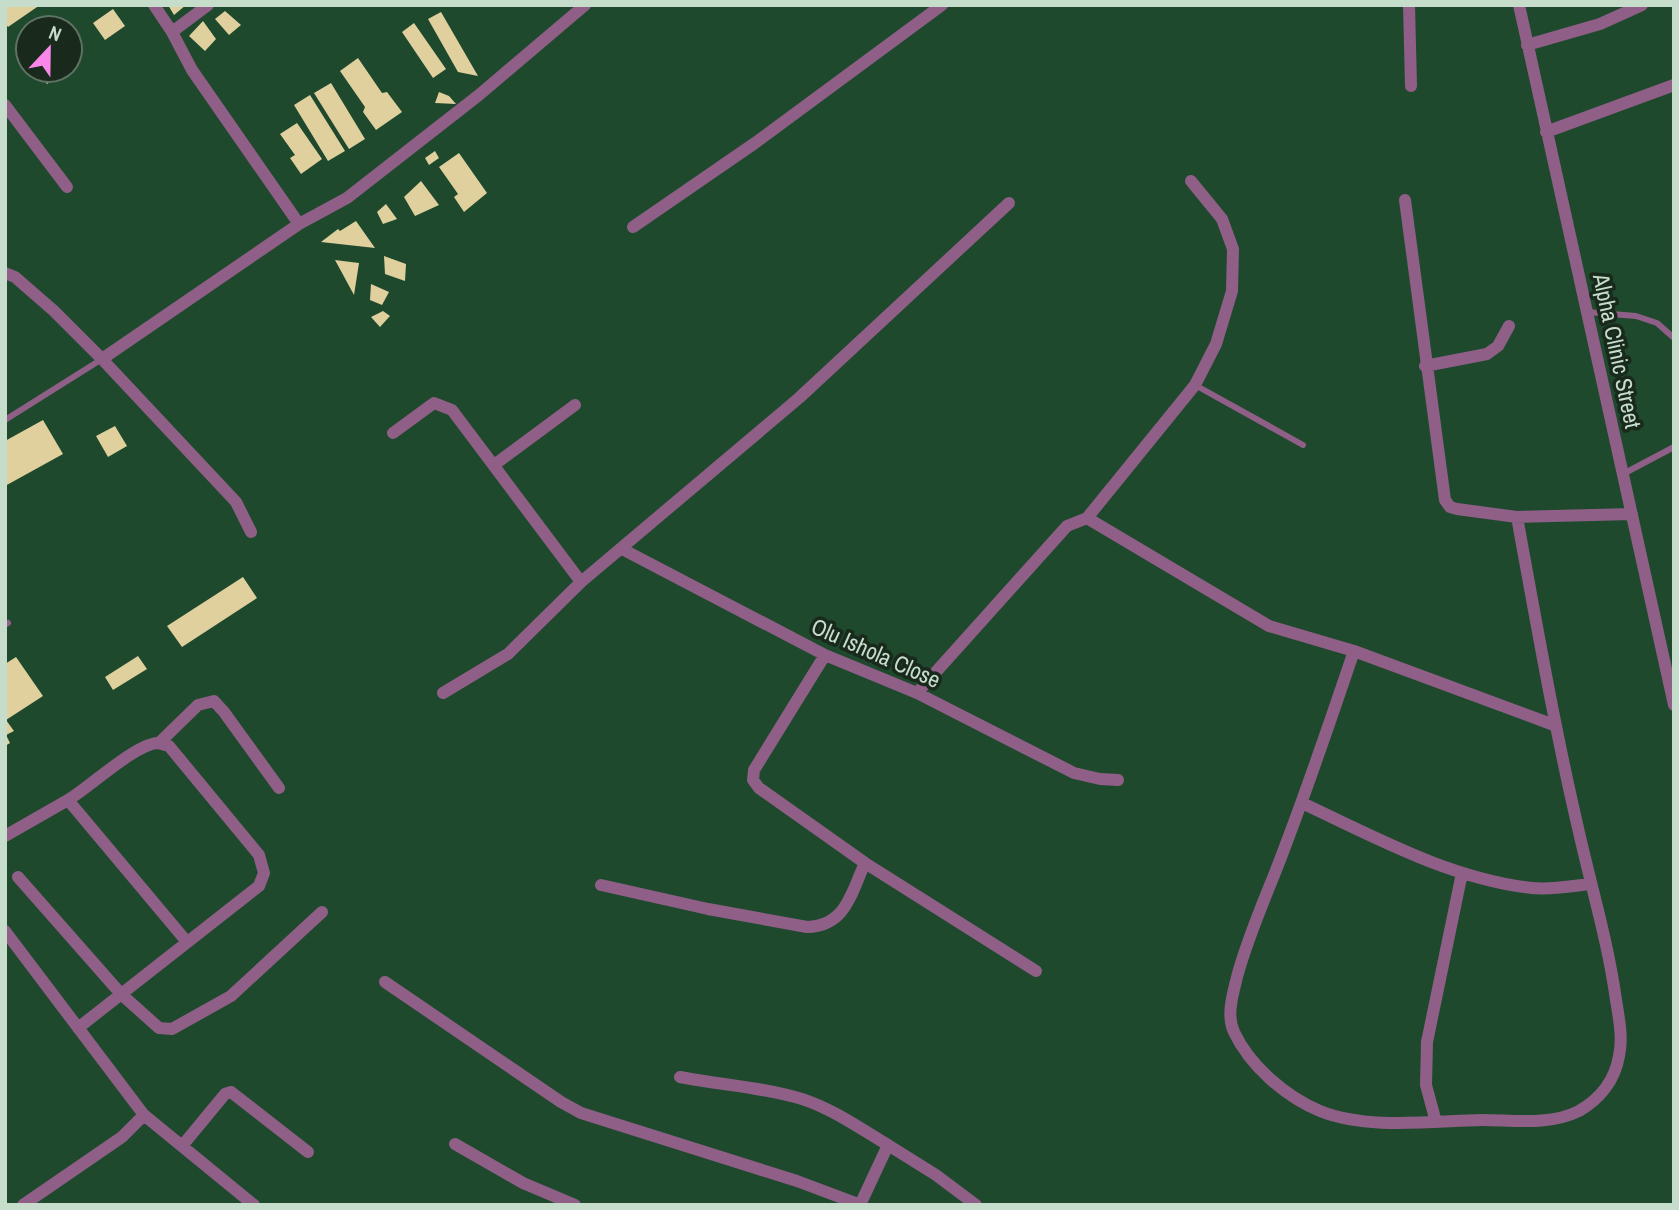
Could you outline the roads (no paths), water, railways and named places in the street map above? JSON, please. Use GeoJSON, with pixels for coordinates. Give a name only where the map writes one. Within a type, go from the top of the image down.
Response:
{"type":"FeatureCollection","features":[{"type":"Feature","properties":{"kind":"street"},"geometry":{"type":"LineString","coordinates":[[154,5],[192,70],[299,224]]}},
{"type":"Feature","properties":{"kind":"street"},"geometry":{"type":"LineString","coordinates":[[172,32],[208,5]]}},
{"type":"Feature","properties":{"kind":"street"},"geometry":{"type":"LineString","coordinates":[[102,359],[299,224],[347,198],[479,95],[585,5]]}},
{"type":"Feature","properties":{"kind":"street"},"geometry":{"type":"LineString","coordinates":[[633,227],[755,143],[942,5]]}},
{"type":"Feature","properties":{"kind":"street"},"geometry":{"type":"LineString","coordinates":[[1409,5],[1411,86]]}},
{"type":"Feature","properties":{"kind":"street","name":"Alpha Clinic Street"},"geometry":{"type":"LineString","coordinates":[[1519,5],[1674,705]]}},
{"type":"Feature","properties":{"kind":"street"},"geometry":{"type":"LineString","coordinates":[[1527,44],[1600,24],[1642,5]]}},
{"type":"Feature","properties":{"kind":"street"},"geometry":{"type":"LineString","coordinates":[[1546,132],[1674,85]]}},
{"type":"Feature","properties":{"kind":"street"},"geometry":{"type":"LineString","coordinates":[[5,105],[67,187]]}},
{"type":"Feature","properties":{"kind":"street"},"geometry":{"type":"LineString","coordinates":[[917,693],[1067,526],[1087,518],[1195,385],[1216,344],[1232,291],[1233,249],[1222,219],[1191,181]]}},
{"type":"Feature","properties":{"kind":"street"},"geometry":{"type":"LineString","coordinates":[[1405,200],[1445,500],[1450,507],[1517,517],[1632,514]]}},
{"type":"Feature","properties":{"kind":"street"},"geometry":{"type":"LineString","coordinates":[[443,693],[508,654],[581,582],[799,398],[1009,203]]}},
{"type":"Feature","properties":{"kind":"street"},"geometry":{"type":"LineString","coordinates":[[5,273],[15,277],[54,311],[102,359],[236,502],[251,532]]}},
{"type":"Feature","properties":{"kind":"street"},"geometry":{"type":"LineString","coordinates":[[1426,366],[1486,354],[1498,346],[1509,326]]}},
{"type":"Feature","properties":{"kind":"street"},"geometry":{"type":"LineString","coordinates":[[393,433],[435,403],[452,410],[581,582]]}},
{"type":"Feature","properties":{"kind":"street"},"geometry":{"type":"LineString","coordinates":[[494,465],[575,405]]}},
{"type":"Feature","properties":{"kind":"street"},"geometry":{"type":"LineString","coordinates":[[1354,651],[1302,803],[1238,972],[1230,1013],[1231,1027],[1256,1065],[1273,1081],[1304,1104],[1348,1119],[1398,1123],[1483,1120],[1522,1123],[1576,1112],[1594,1101],[1605,1090],[1619,1059],[1622,1039],[1611,961],[1590,884],[1554,725],[1517,517]]}},
{"type":"Feature","properties":{"kind":"street"},"geometry":{"type":"LineString","coordinates":[[1087,518],[1269,626],[1354,651],[1554,725]]}},
{"type":"Feature","properties":{"kind":"street","name":"Olu Ishola Close"},"geometry":{"type":"LineString","coordinates":[[622,549],[825,655],[917,693],[1074,773],[1118,780]]}},
{"type":"Feature","properties":{"kind":"street"},"geometry":{"type":"LineString","coordinates":[[825,655],[754,770],[753,780],[759,788],[865,863],[1037,971]]}},
{"type":"Feature","properties":{"kind":"street"},"geometry":{"type":"LineString","coordinates":[[5,836],[84,790],[139,749],[159,743],[198,705],[214,701],[279,788]]}},
{"type":"Feature","properties":{"kind":"street"},"geometry":{"type":"LineString","coordinates":[[78,1028],[259,886],[264,873],[259,855],[169,746],[159,743]]}},
{"type":"Feature","properties":{"kind":"street"},"geometry":{"type":"LineString","coordinates":[[68,800],[187,943]]}},
{"type":"Feature","properties":{"kind":"street"},"geometry":{"type":"LineString","coordinates":[[1302,803],[1462,873],[1534,888],[1590,884]]}},
{"type":"Feature","properties":{"kind":"street"},"geometry":{"type":"LineString","coordinates":[[601,885],[807,928],[820,927],[832,922],[841,913],[865,863]]}},
{"type":"Feature","properties":{"kind":"street"},"geometry":{"type":"LineString","coordinates":[[1436,1122],[1426,1085],[1427,1042],[1462,873]]}},
{"type":"Feature","properties":{"kind":"street"},"geometry":{"type":"LineString","coordinates":[[18,877],[121,994],[159,1028],[172,1029],[231,996],[322,912]]}},
{"type":"Feature","properties":{"kind":"street"},"geometry":{"type":"LineString","coordinates":[[5,931],[144,1115],[254,1205]]}},
{"type":"Feature","properties":{"kind":"street"},"geometry":{"type":"LineString","coordinates":[[384,982],[581,1113],[797,1181],[861,1205],[888,1145]]}},
{"type":"Feature","properties":{"kind":"street"},"geometry":{"type":"LineString","coordinates":[[680,1077],[781,1093],[829,1110],[936,1175],[976,1205]]}},
{"type":"Feature","properties":{"kind":"street"},"geometry":{"type":"LineString","coordinates":[[182,1146],[225,1094],[230,1092],[308,1152]]}},
{"type":"Feature","properties":{"kind":"street"},"geometry":{"type":"LineString","coordinates":[[23,1205],[122,1137],[144,1115]]}},
{"type":"Feature","properties":{"kind":"street"},"geometry":{"type":"LineString","coordinates":[[455,1144],[523,1184],[575,1205]]}},
{"type":"Feature","properties":{"kind":"lane"},"geometry":{"type":"LineString","coordinates":[[1587,312],[1636,316],[1657,323],[1674,338]]}},
{"type":"Feature","properties":{"kind":"lane"},"geometry":{"type":"LineString","coordinates":[[5,420],[102,359]]}},
{"type":"Feature","properties":{"kind":"lane"},"geometry":{"type":"LineString","coordinates":[[1195,385],[1303,445]]}},
{"type":"Feature","properties":{"kind":"lane"},"geometry":{"type":"LineString","coordinates":[[1623,474],[1674,447]]}}]}
